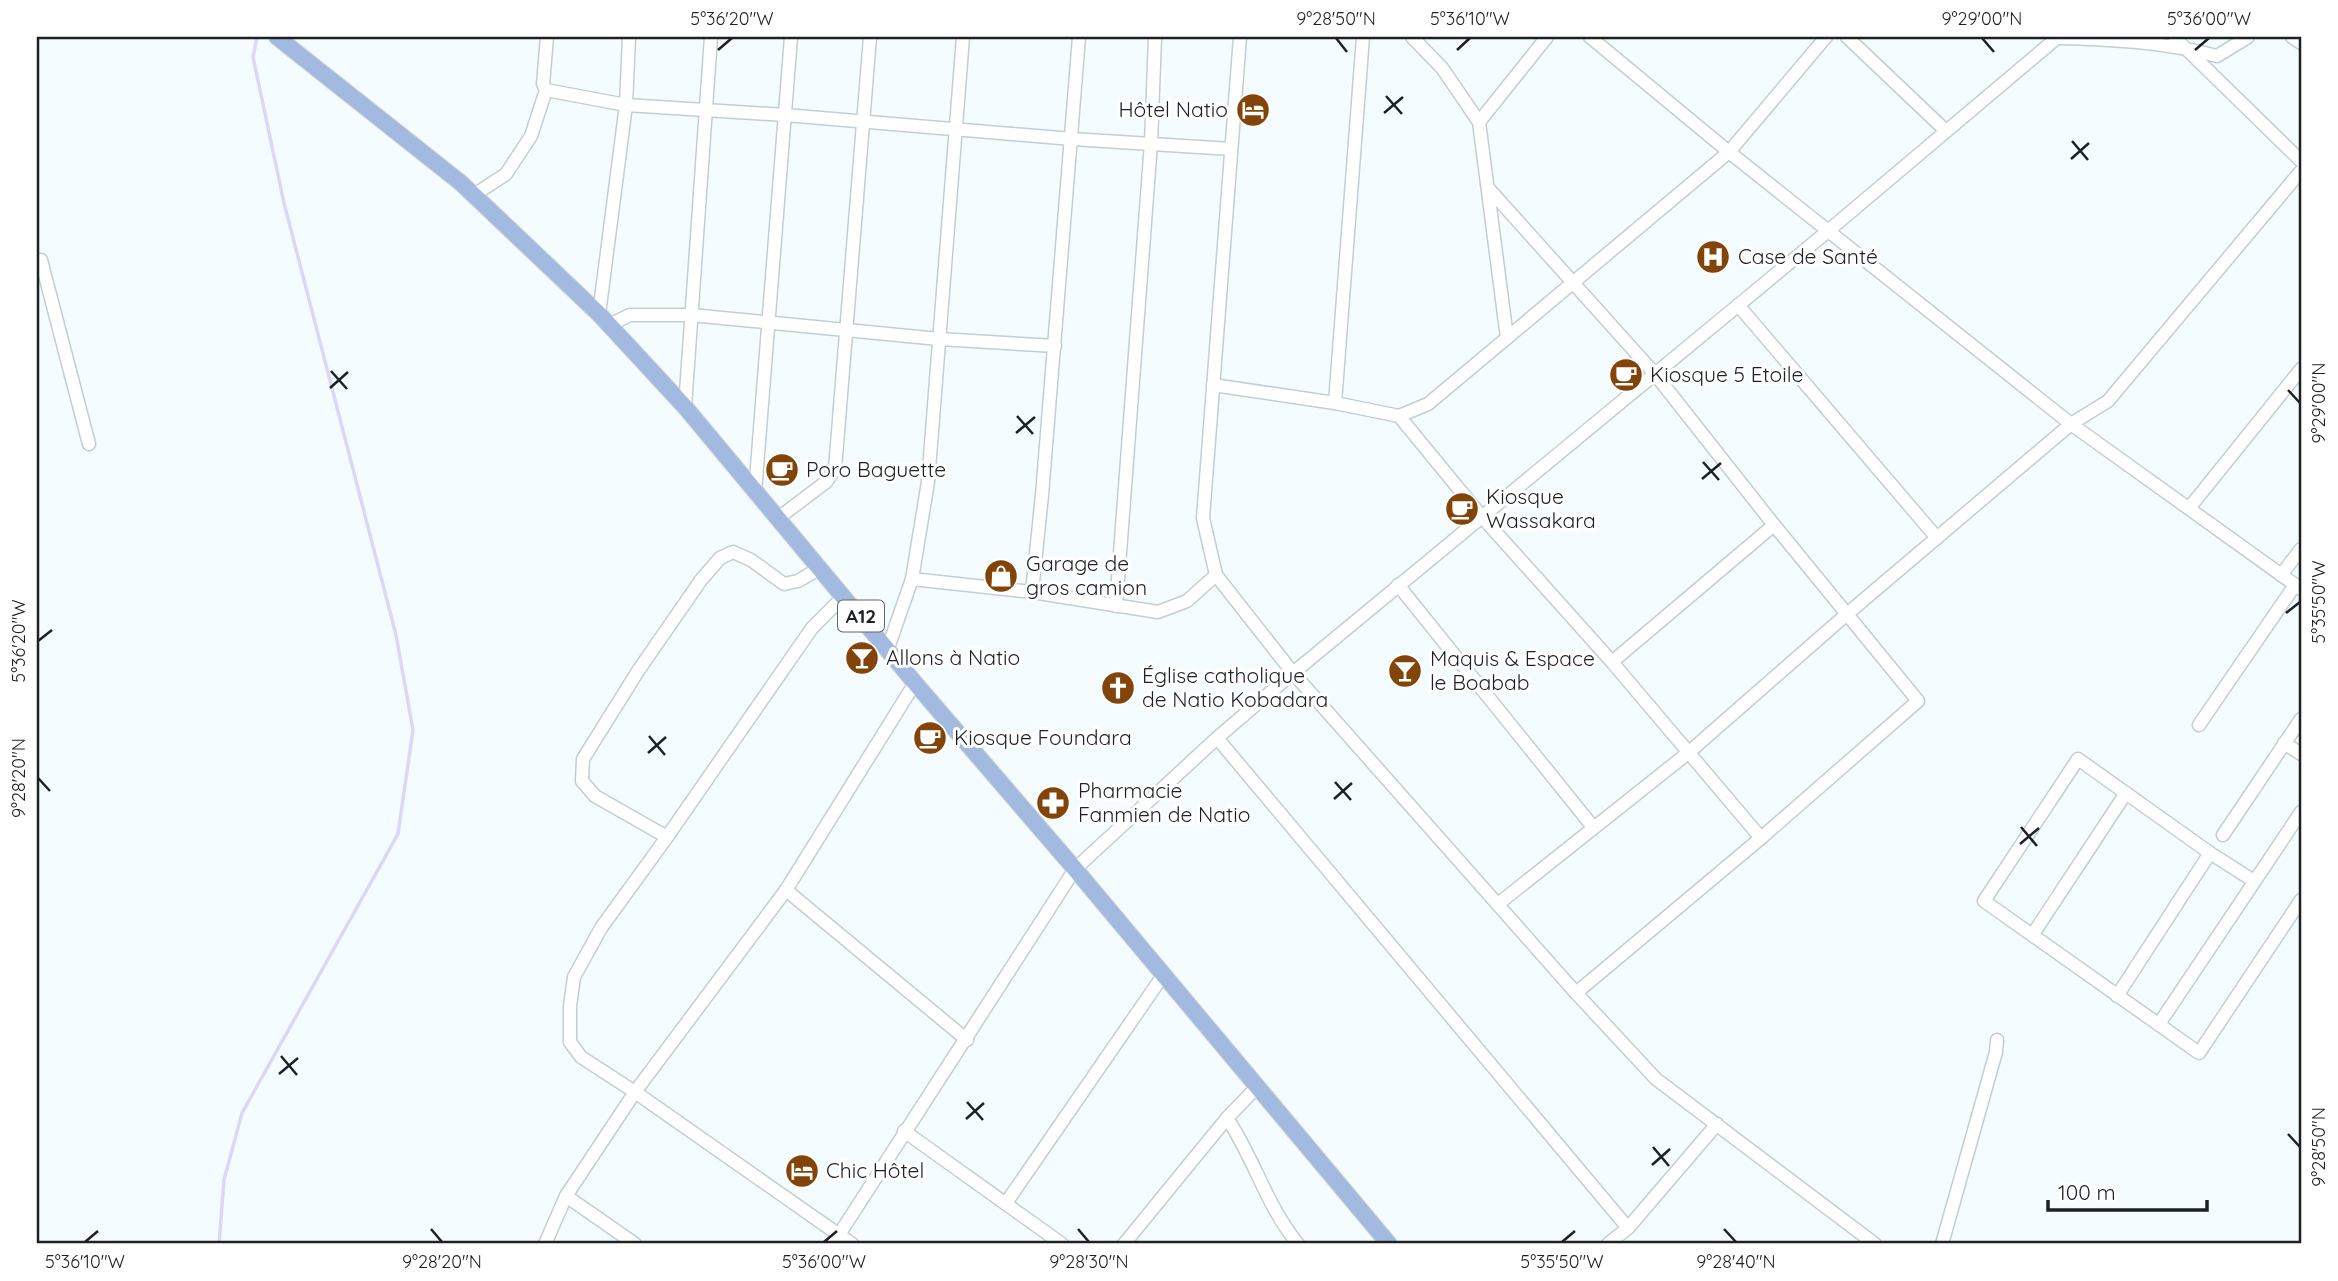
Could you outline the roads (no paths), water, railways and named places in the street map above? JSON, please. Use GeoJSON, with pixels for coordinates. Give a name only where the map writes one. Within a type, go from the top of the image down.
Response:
{"type":"FeatureCollection","features":[{"type":"Feature","properties":{"kind":"main road","name":"A12"},"geometry":{"type":"LineString","coordinates":[[279,38],[413,143],[474,195],[604,319],[685,407],[1389,1244]]}},
{"type":"Feature","properties":{"kind":"street"},"geometry":{"type":"LineString","coordinates":[[474,195],[506,174],[531,136],[545,90],[543,84],[547,37]]}},
{"type":"Feature","properties":{"kind":"street"},"geometry":{"type":"LineString","coordinates":[[629,37],[626,105],[604,319],[630,315],[691,315],[940,339],[1055,346]]}},
{"type":"Feature","properties":{"kind":"street"},"geometry":{"type":"LineString","coordinates":[[685,407],[711,37]]}},
{"type":"Feature","properties":{"kind":"street"},"geometry":{"type":"LineString","coordinates":[[755,492],[790,37]]}},
{"type":"Feature","properties":{"kind":"street"},"geometry":{"type":"LineString","coordinates":[[777,519],[826,482],[835,469],[870,37]]}},
{"type":"Feature","properties":{"kind":"street"},"geometry":{"type":"LineString","coordinates":[[888,648],[912,579],[928,482],[963,37]]}},
{"type":"Feature","properties":{"kind":"street"},"geometry":{"type":"LineString","coordinates":[[1032,592],[1055,346],[1079,37]]}},
{"type":"Feature","properties":{"kind":"street"},"geometry":{"type":"LineString","coordinates":[[1116,606],[1151,144],[1156,37]]}},
{"type":"Feature","properties":{"kind":"street"},"geometry":{"type":"LineString","coordinates":[[1240,37],[1203,518],[1216,575],[1293,673],[1576,993],[1656,1079],[1875,1244]]}},
{"type":"Feature","properties":{"kind":"street"},"geometry":{"type":"LineString","coordinates":[[1335,403],[1363,37]]}},
{"type":"Feature","properties":{"kind":"street"},"geometry":{"type":"LineString","coordinates":[[1412,37],[1442,68],[1479,122],[1507,338]]}},
{"type":"Feature","properties":{"kind":"street"},"geometry":{"type":"LineString","coordinates":[[1479,122],[1547,37]]}},
{"type":"Feature","properties":{"kind":"street"},"geometry":{"type":"LineString","coordinates":[[1590,37],[1729,152],[2071,424],[2298,587],[2199,725]]}},
{"type":"Feature","properties":{"kind":"street"},"geometry":{"type":"LineString","coordinates":[[1213,385],[1335,403],[1399,416],[1428,404],[1729,152],[1826,37]]}},
{"type":"Feature","properties":{"kind":"street"},"geometry":{"type":"LineString","coordinates":[[1847,37],[1946,131]]}},
{"type":"Feature","properties":{"kind":"street"},"geometry":{"type":"LineString","coordinates":[[836,1240],[1075,869],[1217,738],[1293,673],[1828,231],[2057,37],[2111,39],[2186,47],[2217,56],[2248,37]]}},
{"type":"Feature","properties":{"kind":"street"},"geometry":{"type":"LineString","coordinates":[[2174,37],[2301,161]]}},
{"type":"Feature","properties":{"kind":"street"},"geometry":{"type":"LineString","coordinates":[[2292,37],[2301,43]]}},
{"type":"Feature","properties":{"kind":"street"},"geometry":{"type":"LineString","coordinates":[[545,90],[626,105],[785,114],[1072,139],[1231,149]]}},
{"type":"Feature","properties":{"kind":"street"},"geometry":{"type":"LineString","coordinates":[[1498,904],[1688,753],[2071,424],[2108,401],[2301,171]]}},
{"type":"Feature","properties":{"kind":"street"},"geometry":{"type":"LineString","coordinates":[[1488,188],[1656,374],[1774,525],[1918,701],[1761,838],[1576,993]]}},
{"type":"Feature","properties":{"kind":"street"},"geometry":{"type":"LineString","coordinates":[[37,260],[41,260],[89,444]]}},
{"type":"Feature","properties":{"kind":"street"},"geometry":{"type":"LineString","coordinates":[[1738,305],[1937,538]]}},
{"type":"Feature","properties":{"kind":"street"},"geometry":{"type":"LineString","coordinates":[[2190,507],[2301,369]]}},
{"type":"Feature","properties":{"kind":"street"},"geometry":{"type":"LineString","coordinates":[[1399,416],[1482,517],[1612,662],[1761,838]]}},
{"type":"Feature","properties":{"kind":"street"},"geometry":{"type":"LineString","coordinates":[[1612,662],[1774,525]]}},
{"type":"Feature","properties":{"kind":"street"},"geometry":{"type":"LineString","coordinates":[[2281,575],[2301,549]]}},
{"type":"Feature","properties":{"kind":"street"},"geometry":{"type":"LineString","coordinates":[[667,837],[595,796],[582,781],[583,759],[638,671],[701,580],[720,558],[733,552],[751,560],[784,584],[798,581],[820,568]]}},
{"type":"Feature","properties":{"kind":"street"},"geometry":{"type":"LineString","coordinates":[[912,579],[1032,592],[1158,612],[1187,601],[1216,575]]}},
{"type":"Feature","properties":{"kind":"street"},"geometry":{"type":"LineString","coordinates":[[1398,585],[1593,827]]}},
{"type":"Feature","properties":{"kind":"street"},"geometry":{"type":"LineString","coordinates":[[844,596],[811,628],[601,928],[574,977],[569,1006],[570,1042],[581,1057],[635,1092],[836,1240],[852,1244]]}},
{"type":"Feature","properties":{"kind":"street"},"geometry":{"type":"LineString","coordinates":[[545,1244],[566,1196],[635,1092],[786,890],[915,683]]}},
{"type":"Feature","properties":{"kind":"street"},"geometry":{"type":"LineString","coordinates":[[2223,835],[2301,719]]}},
{"type":"Feature","properties":{"kind":"street"},"geometry":{"type":"LineString","coordinates":[[1217,738],[1628,1228]]}},
{"type":"Feature","properties":{"kind":"street"},"geometry":{"type":"LineString","coordinates":[[2284,743],[2301,754]]}},
{"type":"Feature","properties":{"kind":"street"},"geometry":{"type":"LineString","coordinates":[[2254,881],[2078,759],[1984,901],[2199,1053],[2301,900]]}},
{"type":"Feature","properties":{"kind":"street"},"geometry":{"type":"LineString","coordinates":[[2033,934],[2126,793]]}},
{"type":"Feature","properties":{"kind":"street"},"geometry":{"type":"LineString","coordinates":[[2160,1024],[2301,812]]}},
{"type":"Feature","properties":{"kind":"street"},"geometry":{"type":"LineString","coordinates":[[2117,996],[2210,853]]}},
{"type":"Feature","properties":{"kind":"street"},"geometry":{"type":"LineString","coordinates":[[786,890],[967,1040]]}},
{"type":"Feature","properties":{"kind":"street"},"geometry":{"type":"LineString","coordinates":[[1006,1203],[1164,974]]}},
{"type":"Feature","properties":{"kind":"street"},"geometry":{"type":"LineString","coordinates":[[1942,1244],[1996,1052],[1997,1040]]}},
{"type":"Feature","properties":{"kind":"street"},"geometry":{"type":"LineString","coordinates":[[1124,1244],[1227,1118],[1258,1087]]}},
{"type":"Feature","properties":{"kind":"street"},"geometry":{"type":"LineString","coordinates":[[1227,1118],[1298,1244]]}},
{"type":"Feature","properties":{"kind":"street"},"geometry":{"type":"LineString","coordinates":[[1608,1244],[1628,1228],[1717,1125]]}},
{"type":"Feature","properties":{"kind":"street"},"geometry":{"type":"LineString","coordinates":[[904,1131],[1062,1244]]}},
{"type":"Feature","properties":{"kind":"street"},"geometry":{"type":"LineString","coordinates":[[566,1196],[635,1244]]}},
{"type":"Feature","properties":{"kind":"waterway"},"geometry":{"type":"LineString","coordinates":[[219,1244],[224,1180],[242,1113],[398,834],[413,730],[396,635],[284,203],[253,57],[257,37]]}},
{"type":"Feature","properties":{"kind":"place","name":"Hôtel Natio"},"geometry":{"type":"Point","coordinates":[1253,110]}},
{"type":"Feature","properties":{"kind":"place","name":"Case de Santé"},"geometry":{"type":"Point","coordinates":[1713,257]}},
{"type":"Feature","properties":{"kind":"place","name":"Kiosque 5 Etoile"},"geometry":{"type":"Point","coordinates":[1626,375]}},
{"type":"Feature","properties":{"kind":"place","name":"Poro Baguette"},"geometry":{"type":"Point","coordinates":[782,470]}},
{"type":"Feature","properties":{"kind":"place","name":"Kiosque Wassakara"},"geometry":{"type":"Point","coordinates":[1462,509]}},
{"type":"Feature","properties":{"kind":"place","name":"Garage de gros camion"},"geometry":{"type":"Point","coordinates":[1001,576]}},
{"type":"Feature","properties":{"kind":"place","name":"Allons à Natio"},"geometry":{"type":"Point","coordinates":[862,658]}},
{"type":"Feature","properties":{"kind":"place","name":"Maquis & Espace le Boabab"},"geometry":{"type":"Point","coordinates":[1405,671]}},
{"type":"Feature","properties":{"kind":"place","name":"Église catholique de Natio Kobadara"},"geometry":{"type":"Point","coordinates":[1118,688]}},
{"type":"Feature","properties":{"kind":"place","name":"Kiosque Foundara"},"geometry":{"type":"Point","coordinates":[930,738]}},
{"type":"Feature","properties":{"kind":"place","name":"Pharmacie Fanmien de Natio"},"geometry":{"type":"Point","coordinates":[1053,803]}},
{"type":"Feature","properties":{"kind":"place","name":"Chic Hôtel"},"geometry":{"type":"Point","coordinates":[802,1171]}}]}
